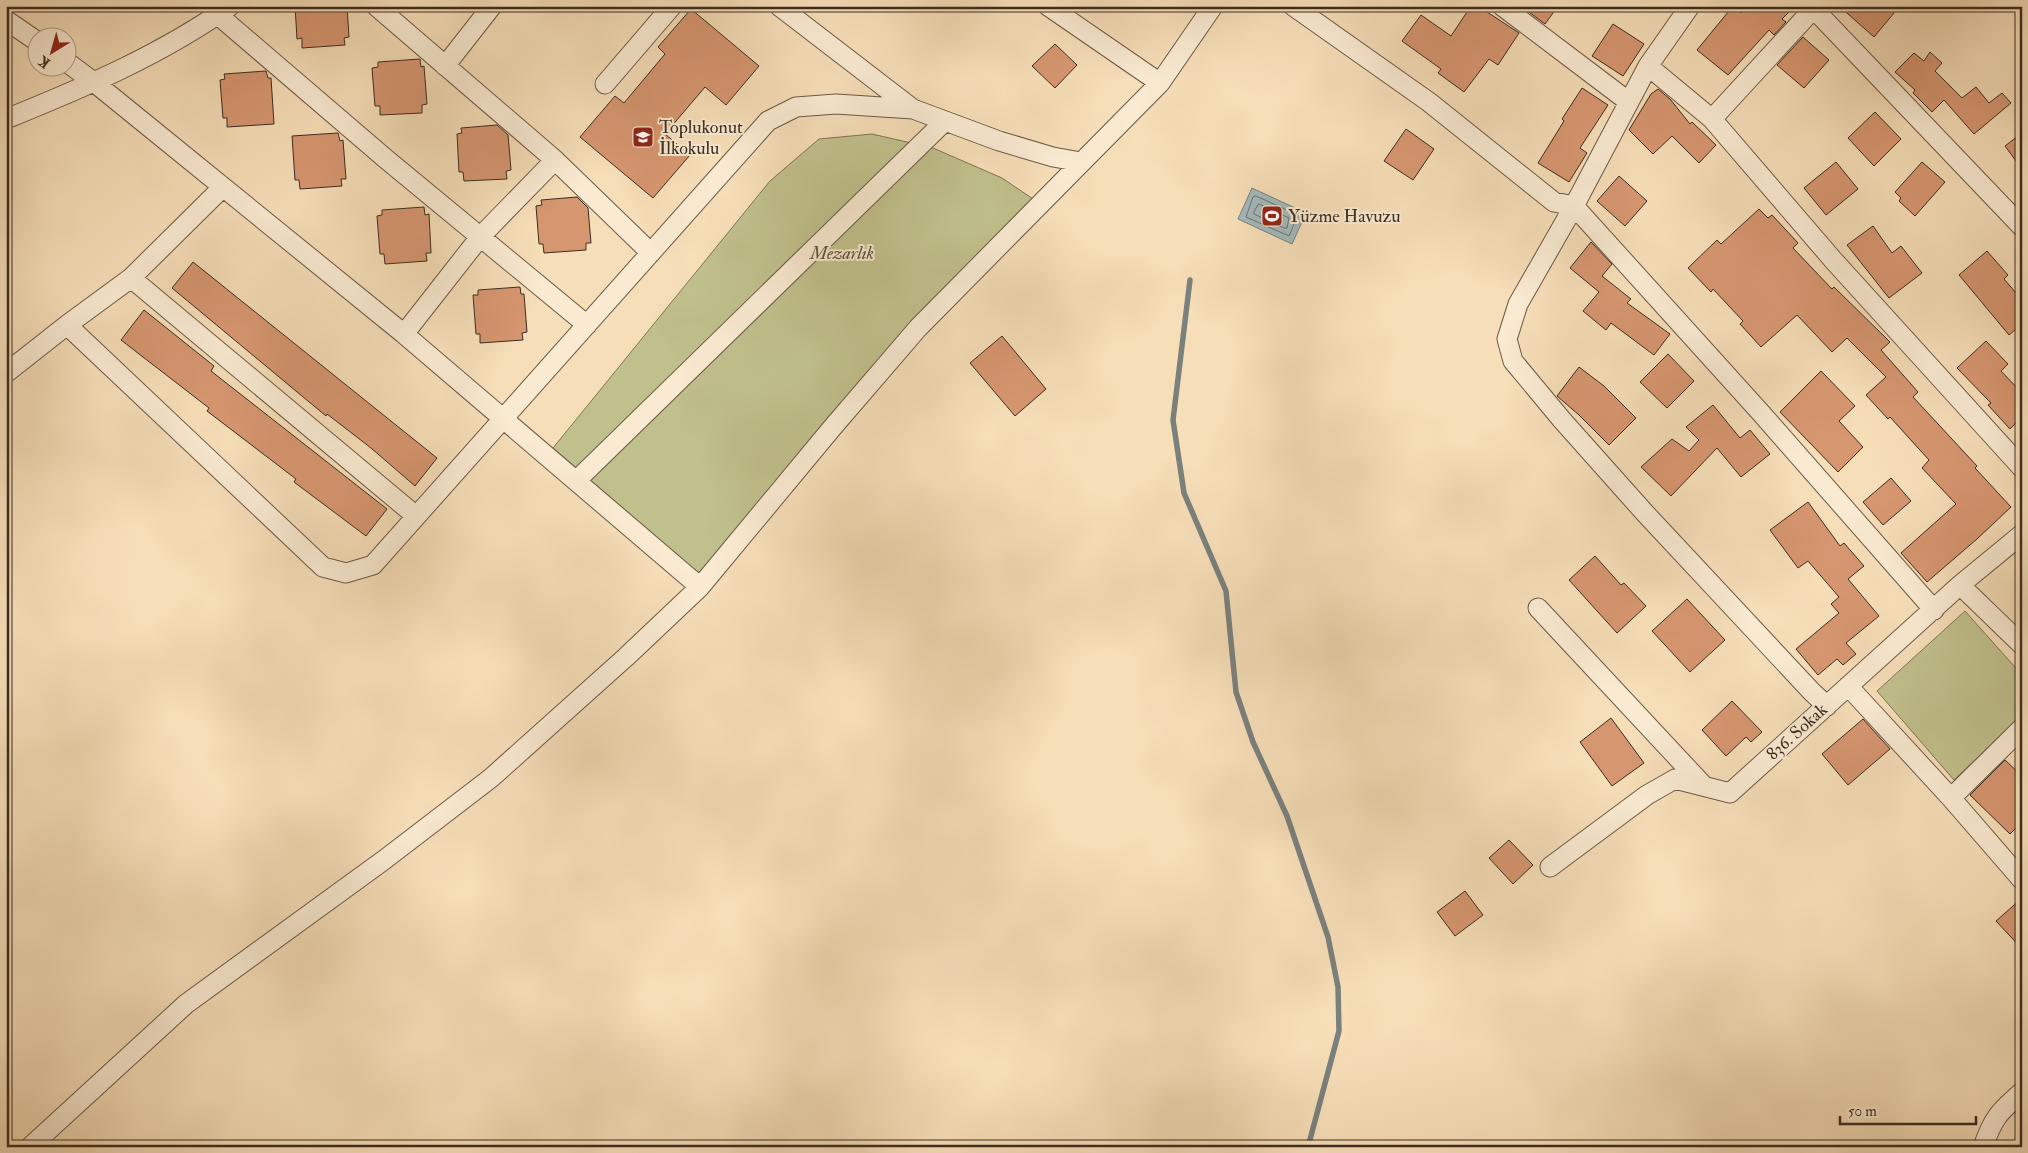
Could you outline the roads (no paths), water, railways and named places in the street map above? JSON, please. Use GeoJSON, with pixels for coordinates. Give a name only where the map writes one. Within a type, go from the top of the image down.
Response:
{"type":"FeatureCollection","features":[{"type":"Feature","properties":{"kind":"street"},"geometry":{"type":"LineString","coordinates":[[376,6],[555,160],[651,253]]}},
{"type":"Feature","properties":{"kind":"street"},"geometry":{"type":"LineString","coordinates":[[445,66],[492,6]]}},
{"type":"Feature","properties":{"kind":"street"},"geometry":{"type":"LineString","coordinates":[[605,84],[672,6]]}},
{"type":"Feature","properties":{"kind":"street"},"geometry":{"type":"LineString","coordinates":[[779,6],[913,109],[999,141],[1081,162]]}},
{"type":"Feature","properties":{"kind":"street"},"geometry":{"type":"LineString","coordinates":[[1048,6],[1160,83]]}},
{"type":"Feature","properties":{"kind":"street"},"geometry":{"type":"LineString","coordinates":[[30,1147],[186,1004],[384,860],[491,778],[626,657],[700,586],[918,328],[1160,83],[1213,6]]}},
{"type":"Feature","properties":{"kind":"street"},"geometry":{"type":"LineString","coordinates":[[1293,6],[1429,102],[1554,202],[1574,206],[1761,413],[1934,610]]}},
{"type":"Feature","properties":{"kind":"street"},"geometry":{"type":"LineString","coordinates":[[1502,6],[1629,102]]}},
{"type":"Feature","properties":{"kind":"street"},"geometry":{"type":"LineString","coordinates":[[1690,6],[1648,66],[1574,206],[1518,304],[1507,339],[1513,361],[1562,420],[1644,512],[1827,706]]}},
{"type":"Feature","properties":{"kind":"street"},"geometry":{"type":"LineString","coordinates":[[1712,119],[1813,7],[2022,227]]}},
{"type":"Feature","properties":{"kind":"street"},"geometry":{"type":"LineString","coordinates":[[6,119],[95,82],[197,30],[224,10],[386,159],[587,325]]}},
{"type":"Feature","properties":{"kind":"street"},"geometry":{"type":"LineString","coordinates":[[6,20],[28,35]]}},
{"type":"Feature","properties":{"kind":"street"},"geometry":{"type":"LineString","coordinates":[[1648,66],[1712,119],[1841,268],[2022,468]]}},
{"type":"Feature","properties":{"kind":"street"},"geometry":{"type":"LineString","coordinates":[[78,70],[404,334],[502,420],[577,480],[700,586]]}},
{"type":"Feature","properties":{"kind":"street"},"geometry":{"type":"LineString","coordinates":[[67,325],[323,567],[346,573],[373,564],[768,121],[796,107],[836,104],[913,109]]}},
{"type":"Feature","properties":{"kind":"street"},"geometry":{"type":"LineString","coordinates":[[577,480],[946,122]]}},
{"type":"Feature","properties":{"kind":"street"},"geometry":{"type":"LineString","coordinates":[[404,334],[480,237],[555,160]]}},
{"type":"Feature","properties":{"kind":"street"},"geometry":{"type":"LineString","coordinates":[[6,373],[131,278],[223,187]]}},
{"type":"Feature","properties":{"kind":"street"},"geometry":{"type":"LineString","coordinates":[[131,278],[416,516]]}},
{"type":"Feature","properties":{"kind":"street","name":"836. Sokak"},"geometry":{"type":"LineString","coordinates":[[1550,867],[1647,795],[1675,779],[1730,793],[1960,585],[2022,534]]}},
{"type":"Feature","properties":{"kind":"street"},"geometry":{"type":"LineString","coordinates":[[1960,585],[2022,645]]}},
{"type":"Feature","properties":{"kind":"street"},"geometry":{"type":"LineString","coordinates":[[1538,608],[1703,785]]}},
{"type":"Feature","properties":{"kind":"street"},"geometry":{"type":"LineString","coordinates":[[1848,686],[2022,880]]}},
{"type":"Feature","properties":{"kind":"street"},"geometry":{"type":"LineString","coordinates":[[1950,798],[2022,728]]}},
{"type":"Feature","properties":{"kind":"street"},"geometry":{"type":"LineString","coordinates":[[1983,1147],[1991,1124],[2001,1111],[2022,1092]]}},
{"type":"Feature","properties":{"kind":"water","name":"Yüzme Havuzu"},"geometry":{"type":"Polygon","coordinates":[[[1252,188],[1306,213],[1292,244],[1238,219],[1252,188]]]}},
{"type":"Feature","properties":{"kind":"waterway"},"geometry":{"type":"LineString","coordinates":[[1190,280],[1173,420],[1184,493],[1226,591],[1236,692],[1253,742],[1287,816],[1328,937],[1338,987],[1339,1031],[1308,1147]]}},
{"type":"Feature","properties":{"kind":"place","name":"Toplukonut İlkokulu"},"geometry":{"type":"Point","coordinates":[643,137]}},
{"type":"Feature","properties":{"kind":"place","name":"Yüzme Havuzu"},"geometry":{"type":"Point","coordinates":[1272,216]}},
{"type":"Feature","properties":{"kind":"park label","name":"Mezarlık"},"geometry":{"type":"Point","coordinates":[842,253]}}]}
